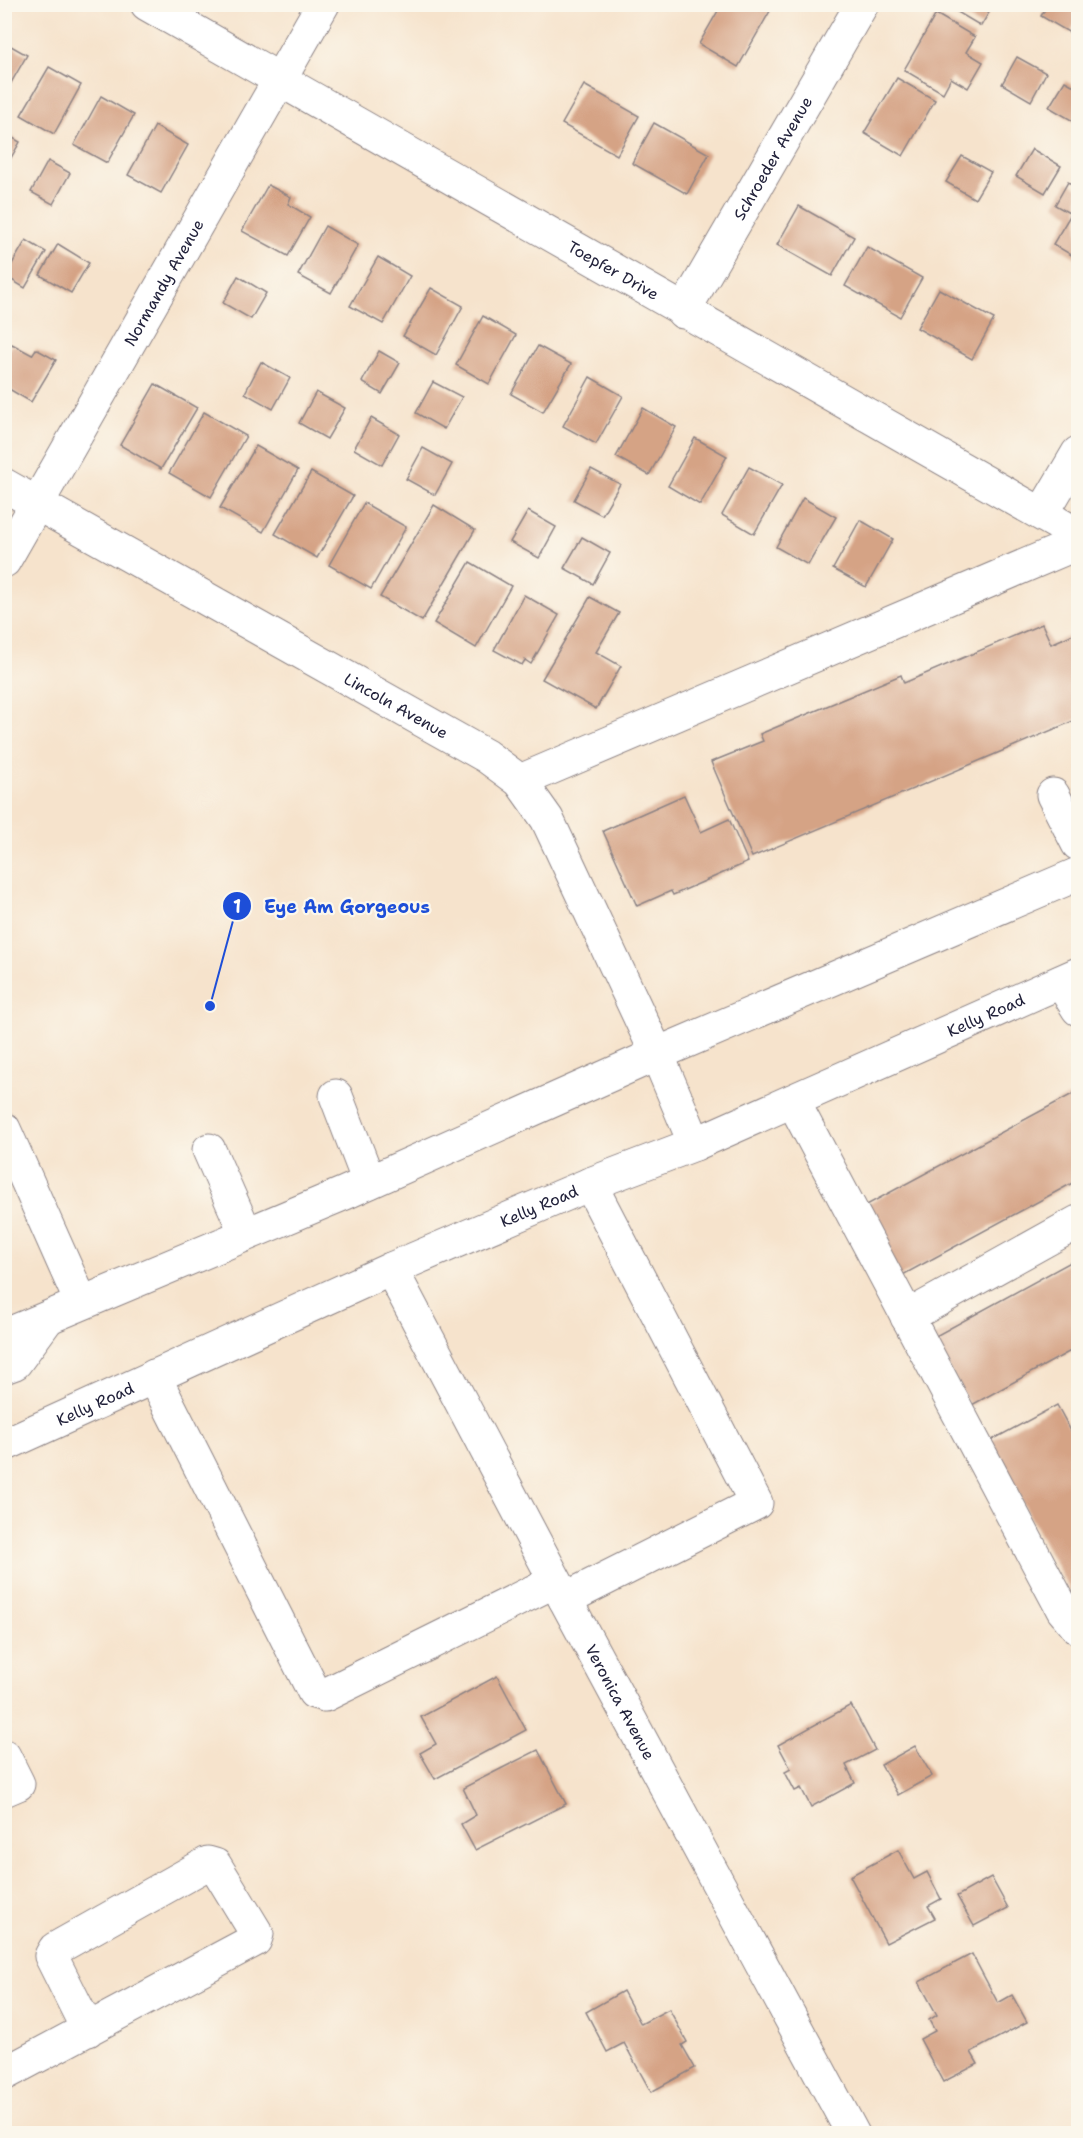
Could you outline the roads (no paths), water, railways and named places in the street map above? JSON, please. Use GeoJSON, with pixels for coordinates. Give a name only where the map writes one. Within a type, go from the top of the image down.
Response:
{"type":"FeatureCollection","features":[{"type":"Feature","properties":{"kind":"street","name":"Toepfer Drive"},"geometry":{"type":"LineString","coordinates":[[147,4],[683,312],[1078,535]]}},
{"type":"Feature","properties":{"kind":"street","name":"Normandy Avenue"},"geometry":{"type":"LineString","coordinates":[[4,561],[323,4]]}},
{"type":"Feature","properties":{"kind":"street","name":"Schroeder Avenue"},"geometry":{"type":"LineString","coordinates":[[683,312],[862,4]]}},
{"type":"Feature","properties":{"kind":"street"},"geometry":{"type":"LineString","coordinates":[[1042,514],[1078,453]]}},
{"type":"Feature","properties":{"kind":"street","name":"Lincoln Avenue"},"geometry":{"type":"LineString","coordinates":[[4,485],[486,756],[520,781],[547,819],[657,1053],[695,1144]]}},
{"type":"Feature","properties":{"kind":"street"},"geometry":{"type":"LineString","coordinates":[[520,781],[1078,543]]}},
{"type":"Feature","properties":{"kind":"street"},"geometry":{"type":"LineString","coordinates":[[1053,795],[1078,844]]}},
{"type":"Feature","properties":{"kind":"street"},"geometry":{"type":"LineString","coordinates":[[4,1336],[369,1182],[657,1053],[1078,874]]}},
{"type":"Feature","properties":{"kind":"street"},"geometry":{"type":"LineString","coordinates":[[1070,978],[1078,1009]]}},
{"type":"Feature","properties":{"kind":"street","name":"Kelly Road"},"geometry":{"type":"LineString","coordinates":[[4,1445],[392,1269],[590,1184],[695,1144],[1070,978]]}},
{"type":"Feature","properties":{"kind":"street"},"geometry":{"type":"LineString","coordinates":[[336,1096],[369,1182]]}},
{"type":"Feature","properties":{"kind":"street"},"geometry":{"type":"LineString","coordinates":[[793,1101],[1062,1610],[1078,1628]]}},
{"type":"Feature","properties":{"kind":"street"},"geometry":{"type":"LineString","coordinates":[[4,1129],[81,1302]]}},
{"type":"Feature","properties":{"kind":"street"},"geometry":{"type":"LineString","coordinates":[[209,1150],[246,1234]]}},
{"type":"Feature","properties":{"kind":"street"},"geometry":{"type":"LineString","coordinates":[[154,1376],[314,1692],[325,1695],[756,1503],[590,1184]]}},
{"type":"Feature","properties":{"kind":"street"},"geometry":{"type":"LineString","coordinates":[[907,1317],[1078,1222]]}},
{"type":"Feature","properties":{"kind":"street","name":"Veronica Avenue"},"geometry":{"type":"LineString","coordinates":[[392,1269],[560,1590],[853,2133]]}},
{"type":"Feature","properties":{"kind":"street"},"geometry":{"type":"LineString","coordinates":[[4,1367],[15,1363],[49,1317]]}},
{"type":"Feature","properties":{"kind":"street"},"geometry":{"type":"LineString","coordinates":[[4,1756],[18,1784],[4,1790]]}},
{"type":"Feature","properties":{"kind":"street"},"geometry":{"type":"LineString","coordinates":[[4,2074],[88,2030],[255,1940],[256,1934],[215,1865],[208,1863],[54,1949],[51,1956],[88,2030]]}},
{"type":"Feature","properties":{"kind":"place","name":"Eye Am Gorgeous"},"geometry":{"type":"Point","coordinates":[210,1006]}}]}
